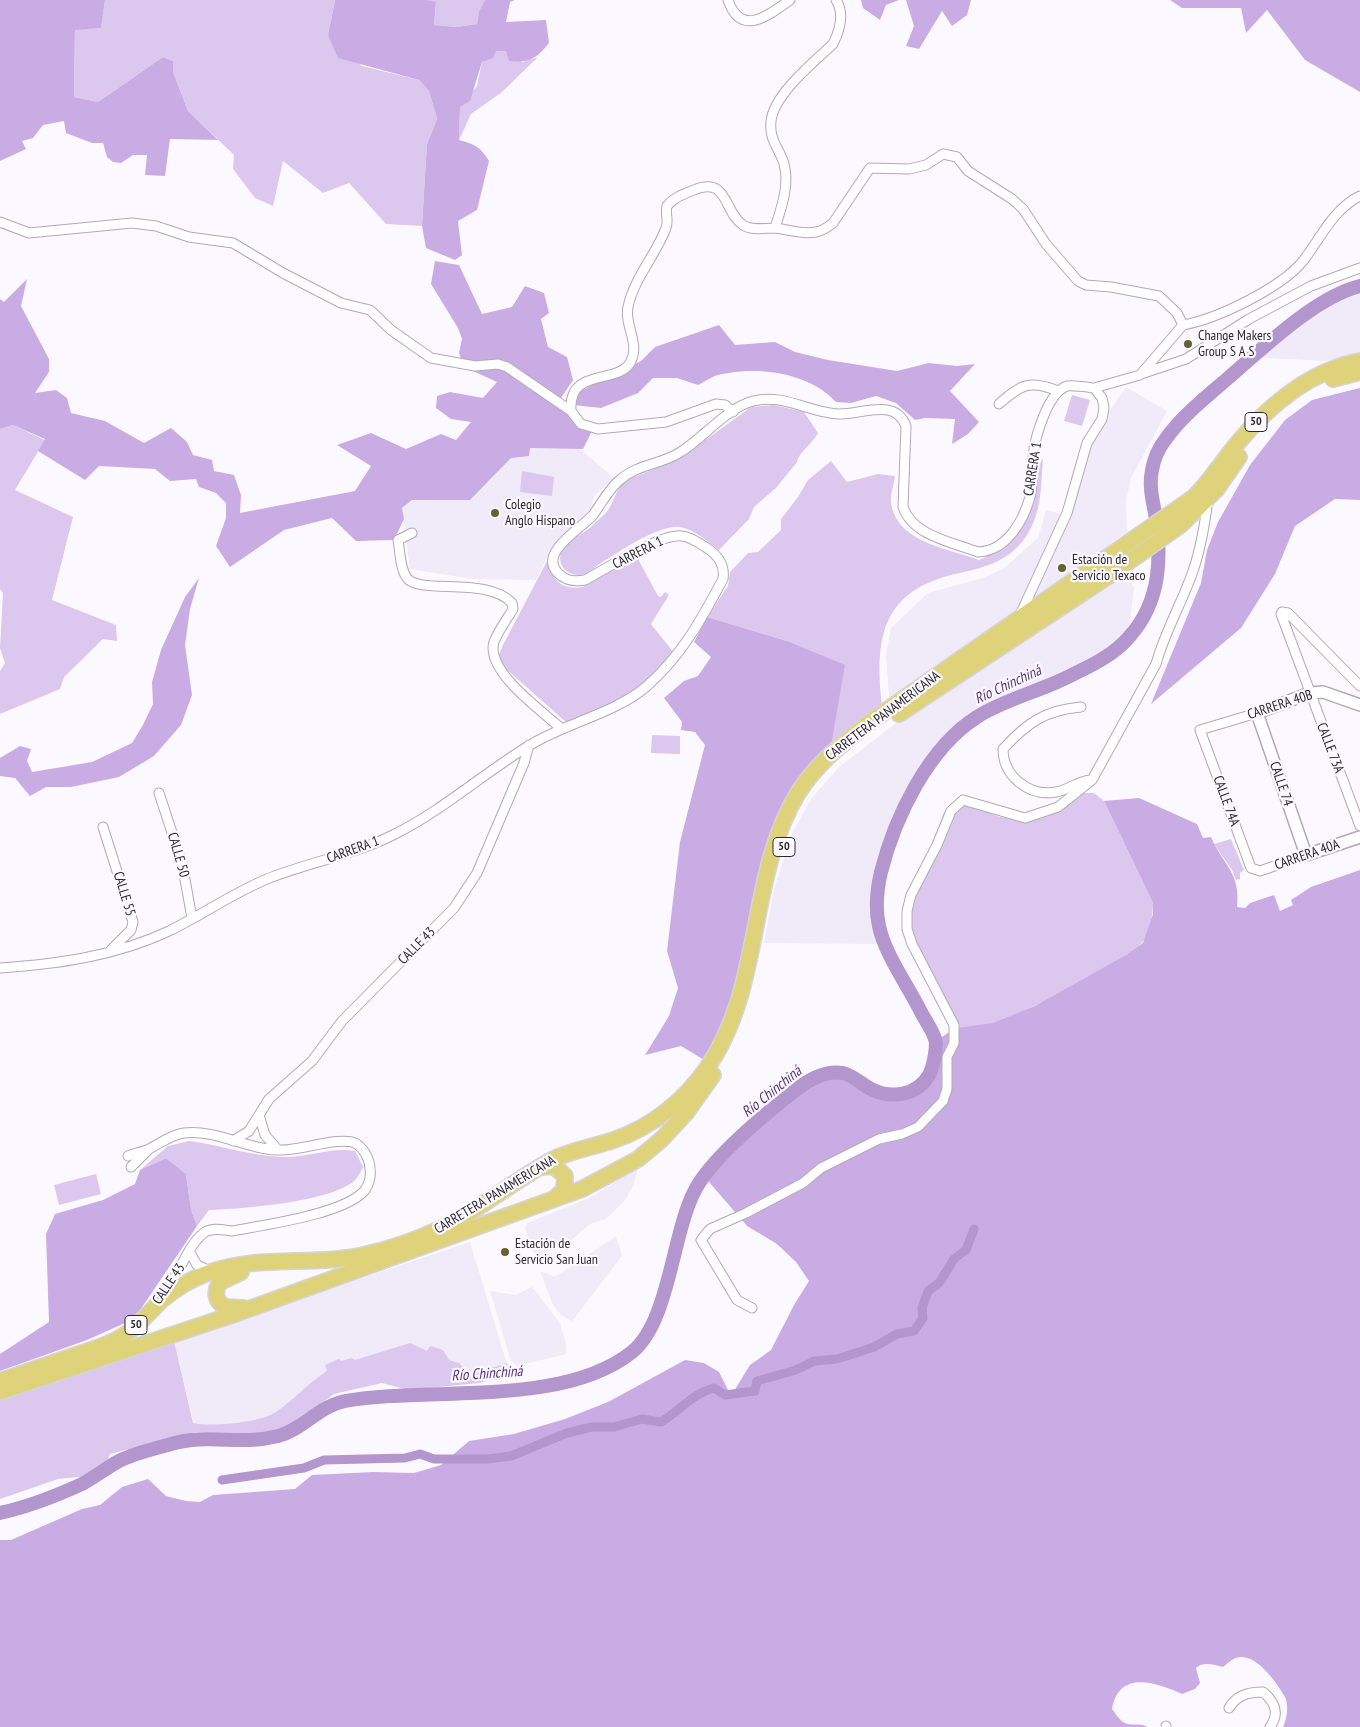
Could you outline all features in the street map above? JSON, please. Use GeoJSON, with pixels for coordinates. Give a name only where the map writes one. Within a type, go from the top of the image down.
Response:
{"type":"FeatureCollection","features":[{"type":"Feature","properties":{"kind":"highway","name":"CARRETERA PANAMERICANA"},"geometry":{"type":"LineString","coordinates":[[1178,518],[1207,484],[1235,446],[1276,403],[1314,377],[1338,366],[1360,361]]}},
{"type":"Feature","properties":{"kind":"highway","name":"CARRETERA PANAMERICANA"},"geometry":{"type":"LineString","coordinates":[[0,1392],[254,1308],[552,1200],[594,1184],[638,1159],[662,1139],[686,1113],[716,1071],[732,1042],[755,972],[773,882],[784,847],[807,797],[828,770],[876,730],[1178,518],[1208,499],[1252,441],[1282,409],[1318,386],[1339,376],[1360,372]]}},
{"type":"Feature","properties":{"kind":"highway","name":"CARRETERA PANAMERICANA"},"geometry":{"type":"LineString","coordinates":[[0,1381],[109,1344],[133,1329],[179,1287],[212,1272],[266,1264],[344,1259],[392,1248],[419,1239],[469,1213],[540,1167],[569,1153],[617,1139],[659,1117],[693,1087],[709,1065],[736,1009],[748,971],[764,882],[774,844],[799,792],[820,764],[835,749],[1018,620],[1119,560]]}},
{"type":"Feature","properties":{"kind":"highway"},"geometry":{"type":"LineString","coordinates":[[540,1167],[554,1166],[565,1176],[564,1190],[552,1200]]}},
{"type":"Feature","properties":{"kind":"highway"},"geometry":{"type":"LineString","coordinates":[[254,1308],[225,1307],[217,1300],[216,1288],[220,1282],[234,1274],[266,1264]]}},
{"type":"Feature","properties":{"kind":"street"},"geometry":{"type":"LineString","coordinates":[[728,0],[738,17],[745,21],[766,17],[790,0]]}},
{"type":"Feature","properties":{"kind":"street"},"geometry":{"type":"LineString","coordinates":[[776,228],[784,201],[785,166],[772,142],[771,120],[780,98],[833,44],[839,33],[840,12],[836,0]]}},
{"type":"Feature","properties":{"kind":"street"},"geometry":{"type":"LineString","coordinates":[[571,404],[586,382],[621,370],[629,364],[634,346],[627,308],[643,270],[655,254],[668,225],[666,211],[672,200],[708,186],[716,188],[725,197],[741,224],[749,229],[776,228],[808,232],[826,229],[833,223],[870,168],[909,169],[926,165],[942,154],[950,154],[957,157],[968,171],[1012,199],[1023,210],[1046,244],[1078,280],[1086,285],[1111,287],[1159,296],[1177,313],[1183,325]]}},
{"type":"Feature","properties":{"kind":"street"},"geometry":{"type":"LineString","coordinates":[[1140,375],[1183,325],[1226,312],[1284,277],[1300,263],[1343,207],[1360,196]]}},
{"type":"Feature","properties":{"kind":"street"},"geometry":{"type":"LineString","coordinates":[[0,222],[29,233],[132,223],[156,226],[189,236],[233,243],[282,273],[341,304],[370,310],[392,330],[431,358],[476,366],[498,364],[507,367],[571,404],[581,424],[598,429],[666,422],[716,404],[725,405],[733,412]]}},
{"type":"Feature","properties":{"kind":"street"},"geometry":{"type":"LineString","coordinates":[[999,404],[1014,391],[1031,384],[1058,391],[1068,386],[1094,388],[1186,359],[1249,319],[1311,286],[1360,268]]}},
{"type":"Feature","properties":{"kind":"street"},"geometry":{"type":"LineString","coordinates":[[1018,620],[1067,512],[1087,443],[1102,419],[1104,408],[1102,398],[1094,388]]}},
{"type":"Feature","properties":{"kind":"street","name":"CARRERA 1"},"geometry":{"type":"LineString","coordinates":[[0,968],[58,963],[108,953],[145,941],[267,879],[374,844],[414,824],[529,746],[628,699],[645,687],[668,666],[690,640],[723,579],[724,569],[720,560],[713,552],[684,536],[672,536],[585,580],[576,582],[563,577],[556,571],[552,561],[556,551],[584,524],[621,478],[632,471],[680,453],[747,403],[766,399],[785,400],[837,414],[878,408],[891,411],[903,420],[906,426],[903,507],[906,516],[920,529],[978,552],[998,548],[1006,541],[1024,513],[1030,496],[1033,453],[1040,426],[1052,399],[1058,391]]}},
{"type":"Feature","properties":{"kind":"street"},"geometry":{"type":"LineString","coordinates":[[752,1308],[737,1300],[701,1240],[710,1229],[746,1213],[803,1182],[821,1168],[879,1139],[902,1134],[918,1127],[943,1101],[947,1088],[947,1057],[955,1035],[954,1025],[912,944],[907,929],[907,910],[911,894],[937,845],[951,811],[963,800],[1025,818],[1058,807],[1092,780],[1156,664],[1167,630],[1193,571],[1204,526],[1208,499]]}},
{"type":"Feature","properties":{"kind":"street"},"geometry":{"type":"LineString","coordinates":[[412,533],[398,540],[406,577],[414,584],[465,586],[497,591],[512,603],[513,608],[494,642],[493,656],[500,672],[562,729]]}},
{"type":"Feature","properties":{"kind":"street","name":"CALLE 73A"},"geometry":{"type":"LineString","coordinates":[[1360,686],[1288,613],[1281,614],[1360,826]]}},
{"type":"Feature","properties":{"kind":"street","name":"CARRERA 40B"},"geometry":{"type":"LineString","coordinates":[[1200,730],[1257,713],[1310,693],[1323,692],[1360,705]]}},
{"type":"Feature","properties":{"kind":"street"},"geometry":{"type":"LineString","coordinates":[[1081,707],[1065,708],[1031,722],[1003,749],[1003,758],[1016,780],[1026,788],[1057,792],[1087,780],[1092,780]]}},
{"type":"Feature","properties":{"kind":"street","name":"CALLE 74"},"geometry":{"type":"LineString","coordinates":[[1257,713],[1306,855]]}},
{"type":"Feature","properties":{"kind":"street","name":"CALLE 74A"},"geometry":{"type":"LineString","coordinates":[[1200,730],[1251,868],[1254,871]]}},
{"type":"Feature","properties":{"kind":"street","name":"CALLE 43"},"geometry":{"type":"LineString","coordinates":[[233,1141],[249,1131],[270,1099],[312,1061],[342,1021],[454,908],[477,873],[524,764],[529,746]]}},
{"type":"Feature","properties":{"kind":"street","name":"CALLE 50"},"geometry":{"type":"LineString","coordinates":[[159,793],[182,863],[192,918]]}},
{"type":"Feature","properties":{"kind":"street","name":"CALLE 55"},"geometry":{"type":"LineString","coordinates":[[103,827],[133,922],[131,930],[108,953]]}},
{"type":"Feature","properties":{"kind":"street","name":"CARRERA 40A"},"geometry":{"type":"LineString","coordinates":[[1254,871],[1260,871],[1360,837]]}},
{"type":"Feature","properties":{"kind":"street"},"geometry":{"type":"LineString","coordinates":[[259,1115],[266,1135],[278,1150]]}},
{"type":"Feature","properties":{"kind":"street"},"geometry":{"type":"LineString","coordinates":[[131,1167],[149,1149],[165,1138],[184,1133],[205,1134],[233,1141]]}},
{"type":"Feature","properties":{"kind":"street","name":"CALLE 43"},"geometry":{"type":"LineString","coordinates":[[147,1315],[171,1285],[189,1252],[205,1232],[212,1230],[232,1231],[338,1208],[365,1190],[371,1176],[370,1164],[364,1152],[355,1143],[343,1142],[293,1150],[278,1150],[233,1141]]}},
{"type":"Feature","properties":{"kind":"street"},"geometry":{"type":"LineString","coordinates":[[128,1156],[149,1149]]}},
{"type":"Feature","properties":{"kind":"street","name":"CALLE 43"},"geometry":{"type":"LineString","coordinates":[[189,1252],[197,1265],[212,1272]]}},
{"type":"Feature","properties":{"kind":"street"},"geometry":{"type":"LineString","coordinates":[[1229,1708],[1234,1701],[1249,1692],[1263,1692],[1272,1700],[1276,1710],[1275,1720],[1270,1727]]}},
{"type":"Feature","properties":{"kind":"shaded area"},"geometry":{"type":"Polygon","coordinates":[[[0,0],[105,0],[101,28],[75,30],[74,97],[98,102],[163,57],[173,61],[173,72],[188,111],[218,140],[170,139],[165,176],[145,175],[147,155],[133,155],[121,163],[113,162],[107,157],[103,143],[92,143],[66,133],[64,121],[43,125],[33,138],[22,141],[26,149],[0,161],[0,0]]]}},
{"type":"Feature","properties":{"kind":"shaded area"},"geometry":{"type":"Polygon","coordinates":[[[105,0],[335,0],[328,35],[362,66],[419,80],[429,91],[437,119],[427,144],[422,226],[386,224],[349,183],[323,193],[283,161],[273,206],[255,198],[233,169],[234,155],[188,111],[173,72],[173,61],[163,57],[98,102],[74,97],[75,29],[101,28],[105,0]]]}},
{"type":"Feature","properties":{"kind":"shaded area"},"geometry":{"type":"Polygon","coordinates":[[[335,0],[426,0],[436,2],[434,25],[456,27],[477,24],[479,11],[485,0],[515,0],[510,2],[506,22],[546,20],[549,43],[540,53],[532,59],[509,61],[506,51],[496,51],[493,58],[482,62],[470,101],[460,107],[459,140],[477,147],[489,161],[477,210],[458,221],[462,255],[455,260],[426,248],[422,226],[427,144],[437,119],[429,91],[419,80],[338,58],[328,35],[335,0]]]}},
{"type":"Feature","properties":{"kind":"shaded area"},"geometry":{"type":"Polygon","coordinates":[[[426,0],[485,0],[479,11],[477,24],[456,27],[434,25],[436,3],[426,0]]]}},
{"type":"Feature","properties":{"kind":"shaded area"},"geometry":{"type":"Polygon","coordinates":[[[861,0],[899,0],[886,5],[880,20],[863,8],[861,0]]]}},
{"type":"Feature","properties":{"kind":"shaded area"},"geometry":{"type":"Polygon","coordinates":[[[906,0],[971,0],[967,15],[952,26],[942,11],[919,49],[906,46],[914,26],[906,0]]]}},
{"type":"Feature","properties":{"kind":"shaded area"},"geometry":{"type":"Polygon","coordinates":[[[1170,0],[1360,0],[1360,92],[1305,60],[1267,10],[1246,33],[1241,8],[1182,8],[1170,0]]]}},
{"type":"Feature","properties":{"kind":"shaded area"},"geometry":{"type":"Polygon","coordinates":[[[496,51],[506,51],[522,62],[538,57],[502,92],[471,114],[459,140],[460,107],[477,86],[482,62],[496,51]]]}},
{"type":"Feature","properties":{"kind":"shaded area"},"geometry":{"type":"Polygon","coordinates":[[[435,261],[459,265],[482,314],[512,307],[525,286],[544,293],[549,313],[541,319],[548,347],[567,357],[573,380],[561,398],[567,410],[593,429],[583,449],[530,448],[529,456],[511,458],[470,500],[412,500],[402,508],[404,519],[394,540],[356,541],[332,518],[284,530],[230,567],[216,546],[226,518],[226,503],[216,493],[199,487],[196,479],[170,481],[155,469],[99,466],[85,480],[38,451],[45,439],[13,425],[0,429],[0,299],[4,302],[27,279],[21,306],[49,359],[49,372],[35,393],[56,390],[67,398],[71,413],[105,421],[144,443],[171,428],[187,442],[193,455],[212,460],[214,471],[234,475],[241,495],[240,513],[355,491],[371,466],[337,445],[371,433],[406,449],[441,434],[456,440],[471,422],[451,419],[436,408],[437,396],[450,392],[483,398],[497,382],[464,367],[459,353],[462,339],[458,328],[431,284],[435,261]]]}},
{"type":"Feature","properties":{"kind":"shaded area"},"geometry":{"type":"Polygon","coordinates":[[[1360,286],[1360,356],[1323,361],[1252,357],[1296,321],[1352,287],[1360,286]]]}},
{"type":"Feature","properties":{"kind":"shaded area"},"geometry":{"type":"Polygon","coordinates":[[[719,325],[735,345],[775,342],[795,352],[828,360],[897,371],[929,363],[957,366],[975,364],[950,391],[979,422],[968,434],[952,444],[955,419],[925,418],[915,420],[896,403],[876,396],[851,403],[836,402],[825,392],[798,378],[783,374],[752,371],[720,375],[698,385],[677,378],[653,378],[638,393],[601,408],[573,405],[578,392],[641,361],[655,347],[719,325]]]}},
{"type":"Feature","properties":{"kind":"shaded area"},"geometry":{"type":"Polygon","coordinates":[[[1126,387],[1167,411],[1131,478],[1126,500],[1127,532],[1108,545],[1134,587],[1128,640],[1090,666],[980,715],[947,744],[926,769],[910,796],[887,852],[880,877],[877,902],[879,925],[885,944],[764,943],[775,886],[793,831],[812,798],[839,767],[900,720],[889,696],[886,655],[891,628],[928,593],[983,578],[1003,569],[1038,538],[1046,510],[1069,516],[1089,441],[1126,387]]]}},
{"type":"Feature","properties":{"kind":"shaded area"},"geometry":{"type":"Polygon","coordinates":[[[1360,388],[1360,500],[1335,499],[1295,526],[1275,574],[1241,628],[1151,704],[1201,583],[1207,550],[1218,522],[1250,465],[1285,420],[1312,400],[1360,388]]]}},
{"type":"Feature","properties":{"kind":"shaded area"},"geometry":{"type":"Polygon","coordinates":[[[1072,395],[1090,400],[1082,426],[1064,421],[1072,395]]]}},
{"type":"Feature","properties":{"kind":"shaded area"},"geometry":{"type":"Polygon","coordinates":[[[774,405],[804,412],[818,433],[776,488],[754,507],[749,519],[719,550],[691,531],[680,527],[672,527],[639,540],[584,574],[573,574],[563,568],[560,559],[564,547],[605,514],[619,488],[627,480],[682,457],[751,407],[774,405]]]}},
{"type":"Feature","properties":{"kind":"shaded area"},"geometry":{"type":"Polygon","coordinates":[[[13,425],[45,440],[15,490],[73,517],[52,600],[116,625],[117,641],[103,639],[64,677],[60,689],[0,714],[0,671],[5,663],[0,648],[3,593],[0,589],[0,429],[13,425]]]}},
{"type":"Feature","properties":{"kind":"shaded area","name":"Colegio Anglo Hispano"},"geometry":{"type":"Polygon","coordinates":[[[530,448],[580,449],[614,478],[595,495],[584,523],[550,550],[536,580],[472,579],[410,569],[402,508],[412,500],[470,500],[511,458],[530,448]]]}},
{"type":"Feature","properties":{"kind":"shaded area"},"geometry":{"type":"Polygon","coordinates":[[[1043,458],[1041,488],[1036,517],[1021,544],[1014,551],[989,565],[934,580],[914,591],[899,603],[889,619],[883,637],[880,657],[882,705],[831,746],[787,641],[707,617],[728,586],[730,572],[748,553],[758,552],[781,530],[781,519],[808,480],[831,461],[847,482],[878,474],[895,476],[891,503],[895,516],[903,527],[926,542],[979,560],[1004,549],[1020,528],[1034,502],[1038,467],[1043,458]]]}},
{"type":"Feature","properties":{"kind":"shaded area"},"geometry":{"type":"Polygon","coordinates":[[[522,471],[554,477],[552,496],[520,492],[522,471]]]}},
{"type":"Feature","properties":{"kind":"shaded area"},"geometry":{"type":"Polygon","coordinates":[[[637,557],[658,596],[661,597],[665,592],[669,595],[651,624],[674,653],[644,684],[626,696],[567,723],[505,668],[498,657],[502,647],[547,561],[552,574],[559,583],[575,588],[583,587],[637,557]]]}},
{"type":"Feature","properties":{"kind":"shaded area"},"geometry":{"type":"Polygon","coordinates":[[[199,578],[190,609],[185,645],[192,695],[181,725],[154,756],[119,777],[71,787],[46,787],[30,796],[15,778],[0,776],[0,758],[20,746],[31,749],[27,761],[32,772],[92,762],[132,743],[153,704],[152,682],[161,650],[185,597],[199,578]]]}},
{"type":"Feature","properties":{"kind":"shaded area"},"geometry":{"type":"Polygon","coordinates":[[[707,617],[787,641],[845,665],[831,746],[804,776],[731,1007],[706,1061],[681,1046],[645,1055],[669,1016],[678,988],[667,951],[680,842],[705,745],[695,732],[681,730],[682,722],[664,698],[684,681],[698,676],[711,657],[694,642],[707,617]]]}},
{"type":"Feature","properties":{"kind":"shaded area"},"geometry":{"type":"Polygon","coordinates":[[[652,735],[680,736],[680,754],[651,753],[652,735]]]}},
{"type":"Feature","properties":{"kind":"shaded area"},"geometry":{"type":"Polygon","coordinates":[[[1083,793],[1094,793],[1104,801],[1153,903],[1150,924],[1145,939],[1131,952],[1114,963],[1070,988],[1025,1010],[993,1023],[955,1028],[905,926],[907,907],[944,812],[961,804],[968,804],[997,816],[1016,819],[1025,818],[1046,811],[1083,793]]]}},
{"type":"Feature","properties":{"kind":"shaded area"},"geometry":{"type":"Polygon","coordinates":[[[1139,798],[1197,824],[1203,838],[1211,837],[1234,877],[1238,895],[1237,907],[1245,908],[1250,903],[1274,895],[1280,911],[1293,905],[1291,900],[1311,887],[1360,870],[1360,1727],[1283,1727],[1287,1712],[1285,1697],[1265,1670],[1251,1659],[1243,1657],[1231,1660],[1223,1667],[1209,1664],[1199,1666],[1196,1668],[1200,1683],[1195,1689],[1182,1694],[1161,1686],[1140,1682],[1130,1684],[1122,1689],[1116,1697],[1112,1709],[1123,1722],[1147,1727],[0,1727],[0,1540],[11,1540],[82,1509],[100,1505],[122,1487],[148,1479],[166,1496],[200,1502],[213,1495],[295,1489],[312,1475],[373,1472],[414,1473],[441,1465],[469,1441],[514,1434],[565,1419],[608,1402],[685,1360],[704,1363],[719,1372],[731,1396],[750,1365],[771,1350],[794,1305],[809,1281],[796,1262],[777,1244],[747,1226],[703,1175],[775,1105],[791,1092],[819,1075],[827,1073],[842,1074],[869,1089],[883,1094],[897,1095],[911,1091],[927,1078],[931,1070],[936,1041],[955,1028],[993,1023],[1035,1006],[1126,955],[1143,943],[1153,914],[1153,903],[1104,801],[1139,798]]]}},
{"type":"Feature","properties":{"kind":"shaded area"},"geometry":{"type":"Polygon","coordinates":[[[1231,839],[1244,870],[1240,873],[1240,879],[1236,880],[1232,870],[1214,844],[1231,839]]]}},
{"type":"Feature","properties":{"kind":"shaded area"},"geometry":{"type":"Polygon","coordinates":[[[189,1141],[259,1155],[283,1157],[337,1150],[355,1151],[363,1167],[355,1180],[344,1188],[327,1194],[285,1203],[209,1210],[197,1226],[191,1210],[186,1174],[166,1158],[140,1170],[168,1146],[189,1141]]]}},
{"type":"Feature","properties":{"kind":"shaded area"},"geometry":{"type":"Polygon","coordinates":[[[166,1158],[186,1174],[191,1210],[197,1226],[134,1319],[87,1340],[0,1371],[0,1354],[49,1322],[46,1234],[55,1214],[103,1200],[135,1184],[140,1170],[166,1158]]]}},
{"type":"Feature","properties":{"kind":"shaded area"},"geometry":{"type":"Polygon","coordinates":[[[638,1168],[633,1186],[626,1199],[606,1219],[590,1224],[565,1246],[535,1256],[525,1229],[527,1223],[589,1198],[638,1168]]]}},
{"type":"Feature","properties":{"kind":"shaded area"},"geometry":{"type":"Polygon","coordinates":[[[96,1174],[101,1194],[59,1205],[54,1185],[96,1174]]]}},
{"type":"Feature","properties":{"kind":"shaded area"},"geometry":{"type":"Polygon","coordinates":[[[616,1236],[622,1256],[572,1321],[561,1315],[553,1305],[540,1271],[555,1277],[616,1236]]]}},
{"type":"Feature","properties":{"kind":"shaded area"},"geometry":{"type":"Polygon","coordinates":[[[470,1242],[510,1374],[479,1383],[420,1360],[391,1362],[275,1420],[196,1432],[174,1341],[470,1242]]]}},
{"type":"Feature","properties":{"kind":"shaded area"},"geometry":{"type":"Polygon","coordinates":[[[532,1287],[560,1323],[566,1345],[566,1354],[517,1366],[511,1361],[490,1291],[516,1295],[532,1287]]]}},
{"type":"Feature","properties":{"kind":"shaded area"},"geometry":{"type":"Polygon","coordinates":[[[174,1341],[193,1423],[201,1424],[235,1423],[268,1416],[283,1407],[327,1371],[325,1365],[339,1359],[341,1361],[352,1358],[355,1360],[410,1343],[427,1351],[430,1346],[443,1350],[449,1360],[459,1363],[470,1375],[507,1363],[510,1374],[479,1383],[408,1390],[382,1383],[334,1394],[289,1426],[253,1435],[196,1432],[110,1454],[106,1464],[88,1476],[58,1479],[0,1499],[0,1399],[174,1341]]]}},
{"type":"Feature","properties":{"kind":"waterway","name":"Río Chinchiná"},"geometry":{"type":"LineString","coordinates":[[0,1513],[62,1493],[82,1484],[125,1458],[171,1444],[198,1440],[250,1440],[278,1436],[296,1428],[327,1408],[345,1401],[379,1397],[494,1392],[533,1388],[569,1381],[603,1370],[632,1352],[644,1338],[654,1321],[669,1277],[680,1231],[694,1192],[712,1166],[739,1138],[798,1088],[810,1080],[829,1073],[843,1073],[871,1089],[895,1095],[903,1094],[918,1087],[929,1075],[935,1055],[936,1043],[931,1028],[886,948],[877,912],[878,885],[887,851],[895,829],[916,786],[943,747],[959,730],[977,717],[995,707],[1086,668],[1106,657],[1123,644],[1148,608],[1157,578],[1158,545],[1151,481],[1154,462],[1163,443],[1178,423],[1194,408],[1290,325],[1325,301],[1360,286]]}},
{"type":"Feature","properties":{"kind":"waterway"},"geometry":{"type":"LineString","coordinates":[[222,1480],[304,1468],[324,1460],[405,1458],[420,1454],[434,1459],[488,1459],[511,1456],[567,1433],[592,1427],[614,1427],[642,1419],[661,1422],[692,1398],[714,1388],[725,1395],[755,1391],[757,1381],[796,1370],[814,1361],[837,1359],[874,1347],[897,1334],[914,1331],[923,1318],[922,1308],[928,1291],[939,1283],[954,1259],[966,1250],[974,1229]]}},
{"type":"Feature","properties":{"kind":"place","name":"Change Makers Group S A S"},"geometry":{"type":"Point","coordinates":[1188,344]}},
{"type":"Feature","properties":{"kind":"place","name":"Colegio Anglo Hispano"},"geometry":{"type":"Point","coordinates":[495,513]}},
{"type":"Feature","properties":{"kind":"place","name":"Estación de Servicio Texaco"},"geometry":{"type":"Point","coordinates":[1062,568]}},
{"type":"Feature","properties":{"kind":"place","name":"Estación de Servicio San Juan"},"geometry":{"type":"Point","coordinates":[505,1252]}}]}
